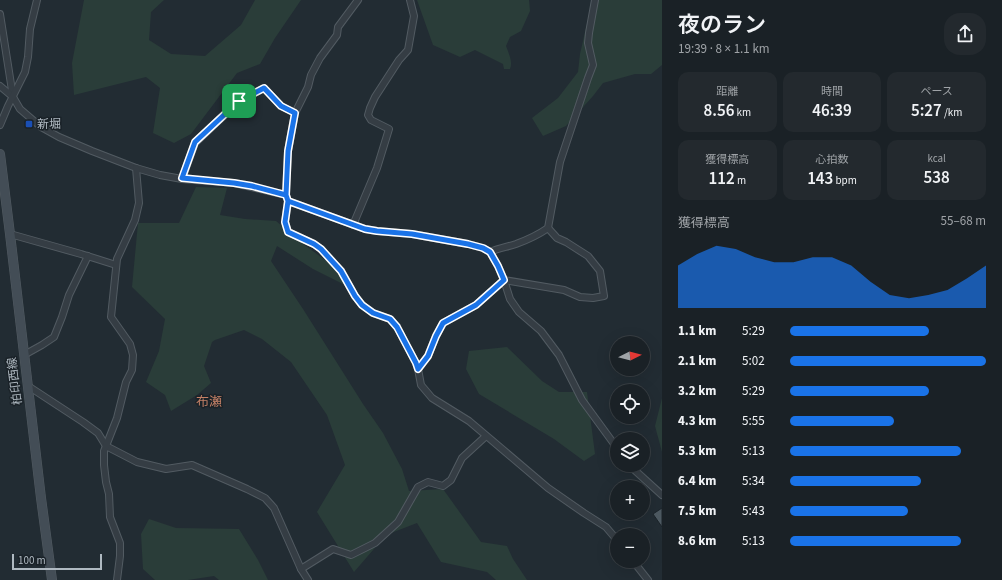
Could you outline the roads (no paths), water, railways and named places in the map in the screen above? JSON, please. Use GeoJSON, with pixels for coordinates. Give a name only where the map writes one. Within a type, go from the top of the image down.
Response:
{"type":"FeatureCollection","features":[{"type":"Feature","properties":{"kind":"main road","name":"柏印西線"},"geometry":{"type":"LineString","coordinates":[[0,154],[52,580]]}},
{"type":"Feature","properties":{"kind":"street"},"geometry":{"type":"LineString","coordinates":[[0,125],[25,72],[28,57],[30,29],[37,0]]}},
{"type":"Feature","properties":{"kind":"street"},"geometry":{"type":"LineString","coordinates":[[358,0],[338,27],[337,35],[320,58],[295,113],[288,151],[285,222],[288,232],[314,244],[321,249],[341,271],[355,296],[362,305],[373,313],[390,319],[397,327],[416,363],[421,385],[432,398],[469,421],[548,488],[606,527],[610,532]]}},
{"type":"Feature","properties":{"kind":"street"},"geometry":{"type":"LineString","coordinates":[[353,225],[377,168],[389,129],[384,128],[371,120],[368,115],[375,97],[408,50],[414,16],[410,0]]}},
{"type":"Feature","properties":{"kind":"street"},"geometry":{"type":"LineString","coordinates":[[490,252],[536,236],[548,228],[560,162],[593,66],[588,43],[595,0]]}},
{"type":"Feature","properties":{"kind":"street"},"geometry":{"type":"LineString","coordinates":[[0,14],[13,97]]}},
{"type":"Feature","properties":{"kind":"street"},"geometry":{"type":"LineString","coordinates":[[0,86],[13,97],[20,109],[41,127],[92,151],[136,168],[160,175],[252,186],[287,198],[353,225],[377,231],[412,234],[468,244],[483,248],[490,252],[504,280],[510,299],[519,312],[541,331],[559,355],[582,400],[610,438]]}},
{"type":"Feature","properties":{"kind":"street"},"geometry":{"type":"LineString","coordinates":[[182,178],[195,142],[239,101],[264,88],[281,106],[295,113]]}},
{"type":"Feature","properties":{"kind":"street"},"geometry":{"type":"LineString","coordinates":[[117,580],[120,543],[110,517],[109,494],[104,465],[104,451],[117,418],[126,382],[132,370],[133,355],[130,344],[111,317],[117,259],[140,203],[136,168]]}},
{"type":"Feature","properties":{"kind":"street"},"geometry":{"type":"LineString","coordinates":[[418,369],[428,356],[443,323],[476,305],[504,280],[564,290],[580,297],[593,298],[604,296],[600,271],[588,256],[557,238],[548,228]]}},
{"type":"Feature","properties":{"kind":"street"},"geometry":{"type":"LineString","coordinates":[[10,234],[116,265]]}},
{"type":"Feature","properties":{"kind":"street"},"geometry":{"type":"LineString","coordinates":[[24,355],[54,337],[70,295],[88,256]]}},
{"type":"Feature","properties":{"kind":"street"},"geometry":{"type":"LineString","coordinates":[[28,386],[98,433],[106,446],[137,462],[166,469],[192,465],[265,498],[274,508],[301,569],[308,580]]}},
{"type":"Feature","properties":{"kind":"street"},"geometry":{"type":"LineString","coordinates":[[301,569],[333,549],[351,554],[375,543],[398,522],[418,487],[428,482],[443,486],[451,480],[462,458],[486,436]]}},
{"type":"Feature","properties":{"kind":"street"},"geometry":{"type":"LineString","coordinates":[[637,472],[662,495]]}},
{"type":"Feature","properties":{"kind":"street"},"geometry":{"type":"LineString","coordinates":[[639,568],[648,580]]}},
{"type":"Feature","properties":{"kind":"place","name":"新堀"},"geometry":{"type":"Point","coordinates":[29,124]}},
{"type":"Feature","properties":{"kind":"district","name":"布瀬"},"geometry":{"type":"Point","coordinates":[209,402]}}]}
